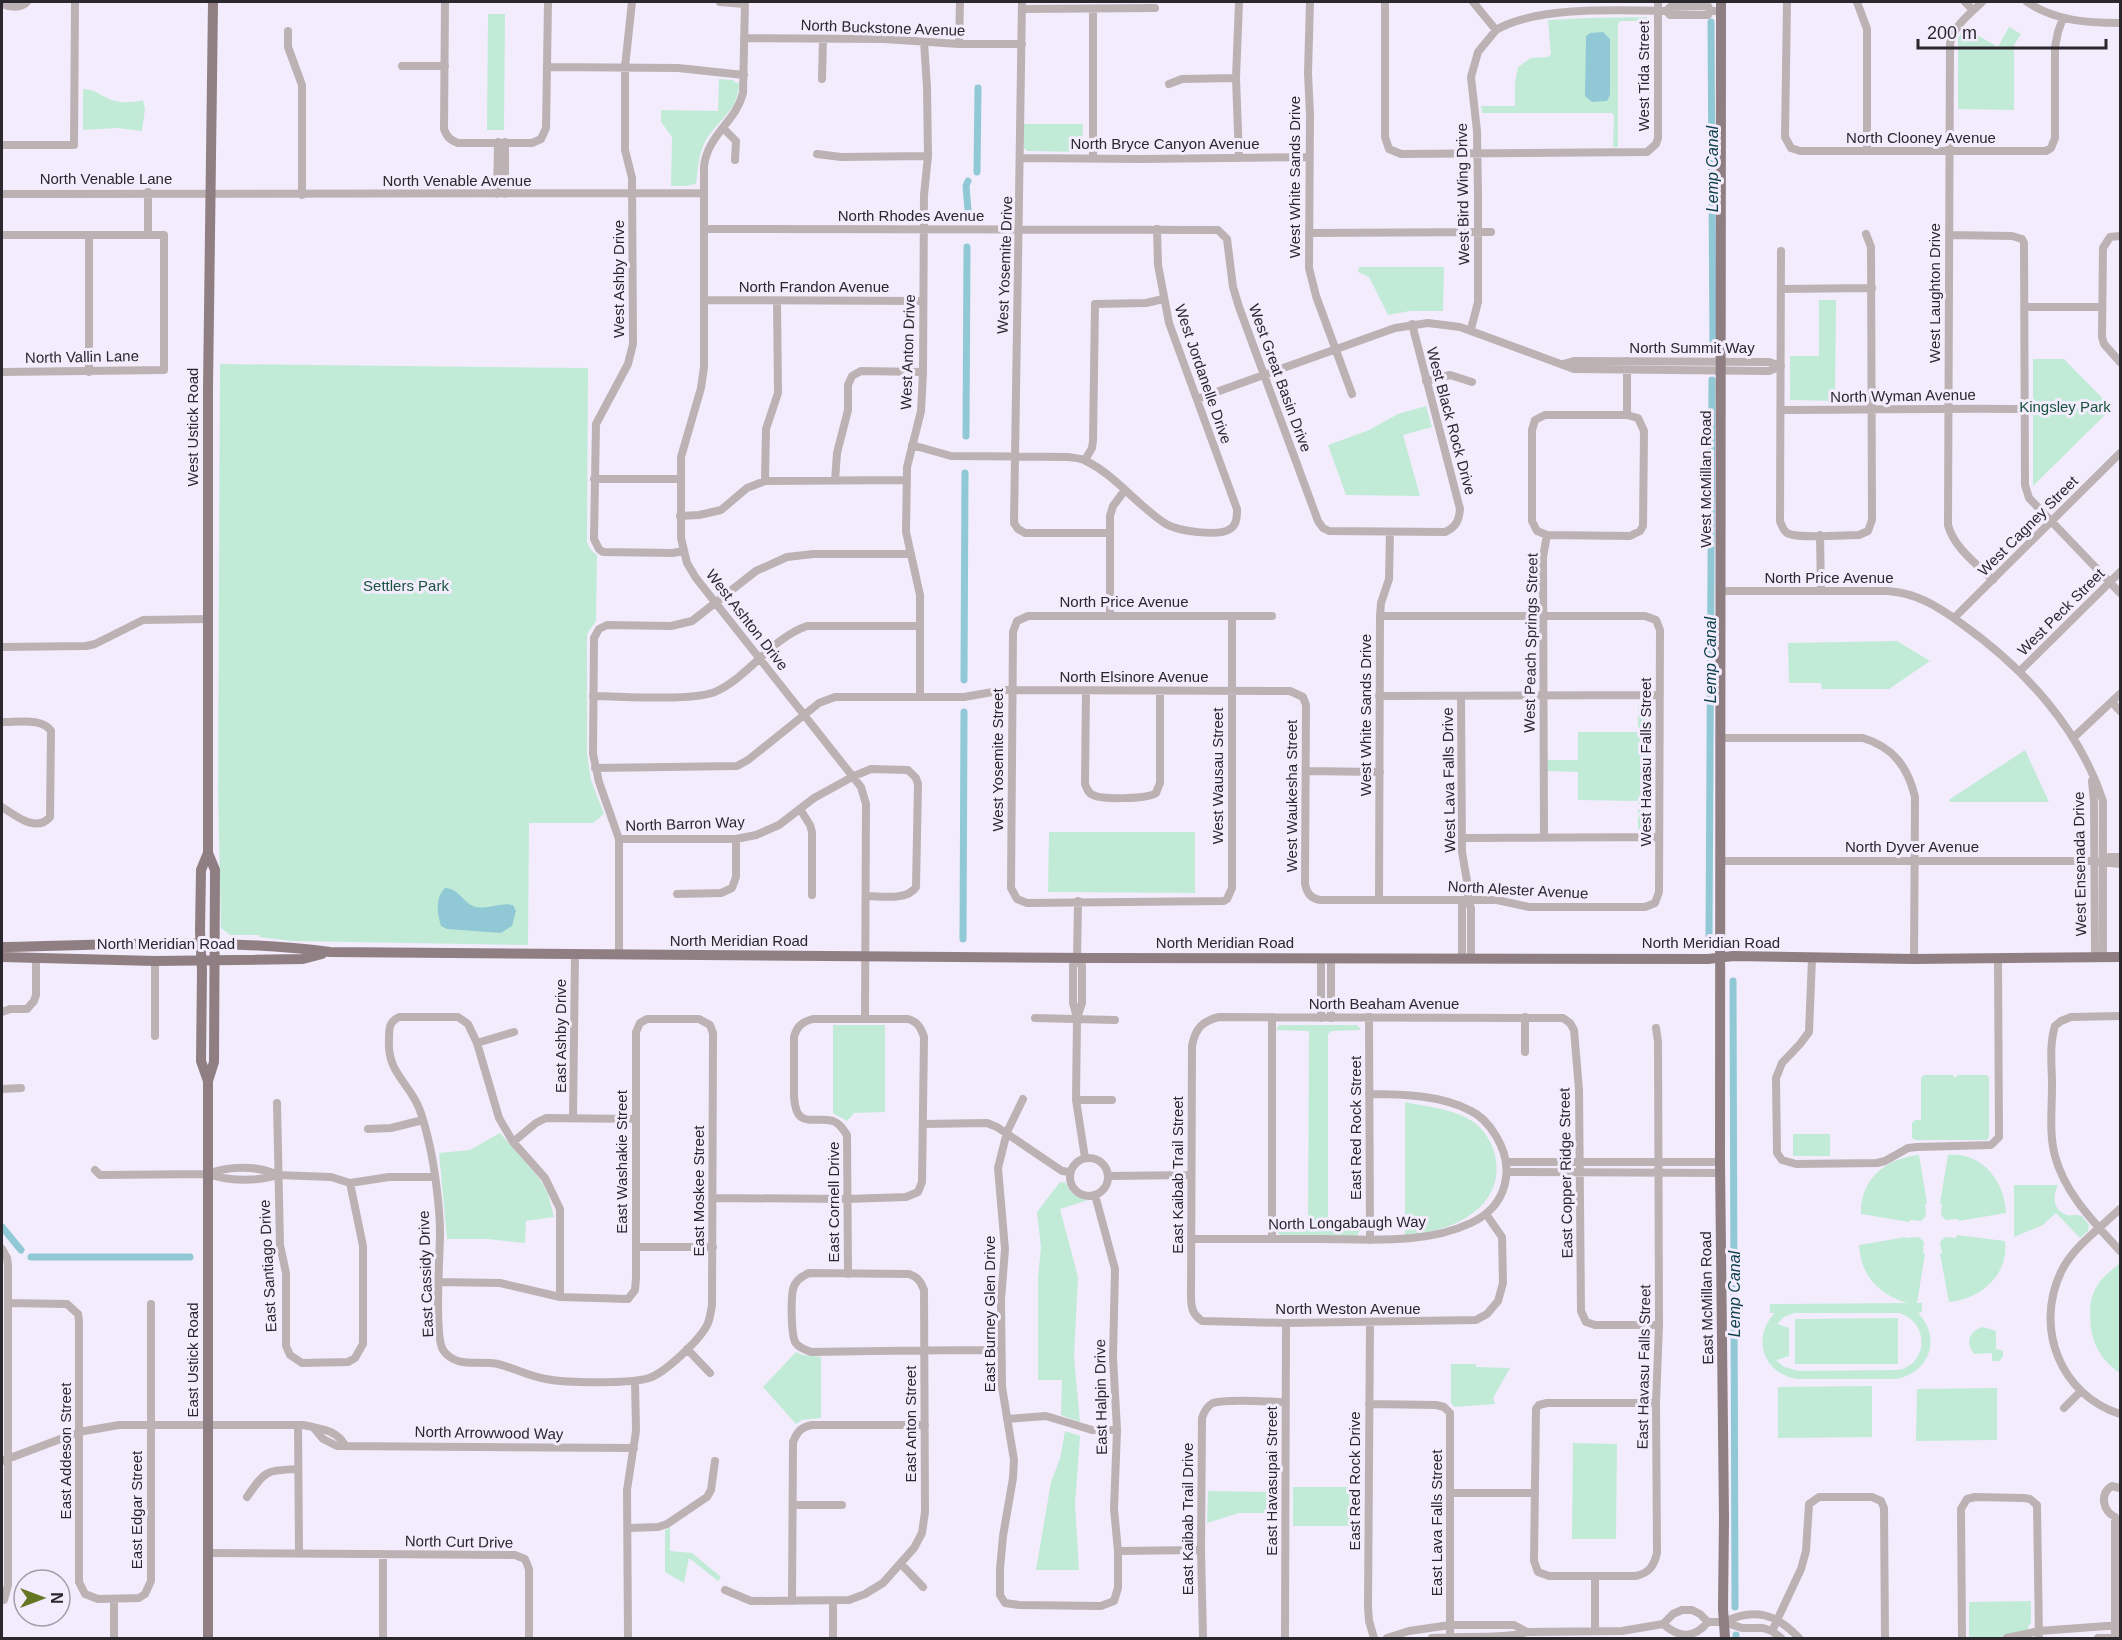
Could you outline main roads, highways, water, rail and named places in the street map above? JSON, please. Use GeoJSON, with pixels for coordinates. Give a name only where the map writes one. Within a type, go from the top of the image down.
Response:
{"type":"FeatureCollection","features":[{"type":"Feature","properties":{"kind":"main road","name":"West Ustick Road"},"geometry":{"type":"LineString","coordinates":[[201,960],[201,870],[208,853],[208,389],[213,2]]}},
{"type":"Feature","properties":{"kind":"main road","name":"West McMillan Road"},"geometry":{"type":"LineString","coordinates":[[1721,6],[1721,957]]}},
{"type":"Feature","properties":{"kind":"main road","name":"West Ustick Road"},"geometry":{"type":"LineString","coordinates":[[208,853],[215,870],[214,944]]}},
{"type":"Feature","properties":{"kind":"main road","name":"North Meridian Road"},"geometry":{"type":"LineString","coordinates":[[7,952],[200,943],[330,952],[1078,959],[2121,957]]}},
{"type":"Feature","properties":{"kind":"main road","name":"East Ustick Road"},"geometry":{"type":"LineString","coordinates":[[208,1638],[208,1081],[214,1062],[214,944]]}},
{"type":"Feature","properties":{"kind":"main road","name":"North Meridian Road"},"geometry":{"type":"LineString","coordinates":[[7,952],[36,958],[155,961],[214,958],[303,958],[330,952]]}},
{"type":"Feature","properties":{"kind":"main road","name":"East McMillan Road"},"geometry":{"type":"LineString","coordinates":[[1721,957],[1720,1167],[1725,1638]]}},
{"type":"Feature","properties":{"kind":"main road","name":"East Ustick Road"},"geometry":{"type":"LineString","coordinates":[[201,960],[201,1061],[208,1081]]}},
{"type":"Feature","properties":{"kind":"water"},"geometry":{"type":"Polygon","coordinates":[[[1603,32],[1610,39],[1610,95],[1607,101],[1592,102],[1585,96],[1586,36],[1590,33],[1603,32]]]}},
{"type":"Feature","properties":{"kind":"water"},"geometry":{"type":"Polygon","coordinates":[[[445,888],[454,891],[473,906],[513,905],[516,911],[512,926],[501,933],[447,929],[441,926],[438,906],[445,888]]]}},
{"type":"Feature","properties":{"kind":"waterway","name":"Lemp Canal"},"geometry":{"type":"LineString","coordinates":[[1711,22],[1713,352]]}},
{"type":"Feature","properties":{"kind":"waterway"},"geometry":{"type":"LineString","coordinates":[[977,172],[978,88]]}},
{"type":"Feature","properties":{"kind":"waterway"},"geometry":{"type":"LineString","coordinates":[[968,181],[966,186],[968,210]]}},
{"type":"Feature","properties":{"kind":"waterway"},"geometry":{"type":"LineString","coordinates":[[966,436],[967,247]]}},
{"type":"Feature","properties":{"kind":"waterway","name":"Lemp Canal"},"geometry":{"type":"LineString","coordinates":[[1709,940],[1712,380]]}},
{"type":"Feature","properties":{"kind":"waterway"},"geometry":{"type":"LineString","coordinates":[[964,680],[965,473]]}},
{"type":"Feature","properties":{"kind":"waterway"},"geometry":{"type":"LineString","coordinates":[[963,939],[964,712]]}},
{"type":"Feature","properties":{"kind":"waterway","name":"Lemp Canal"},"geometry":{"type":"LineString","coordinates":[[1733,981],[1735,1607]]}},
{"type":"Feature","properties":{"kind":"waterway"},"geometry":{"type":"LineString","coordinates":[[2,1227],[21,1250]]}},
{"type":"Feature","properties":{"kind":"waterway"},"geometry":{"type":"LineString","coordinates":[[31,1257],[190,1257]]}},
{"type":"Feature","properties":{"kind":"park label","name":"Kingsley Park"},"geometry":{"type":"Point","coordinates":[2065,407]}},
{"type":"Feature","properties":{"kind":"park label","name":"Settlers Park"},"geometry":{"type":"Point","coordinates":[406,586]}}]}
